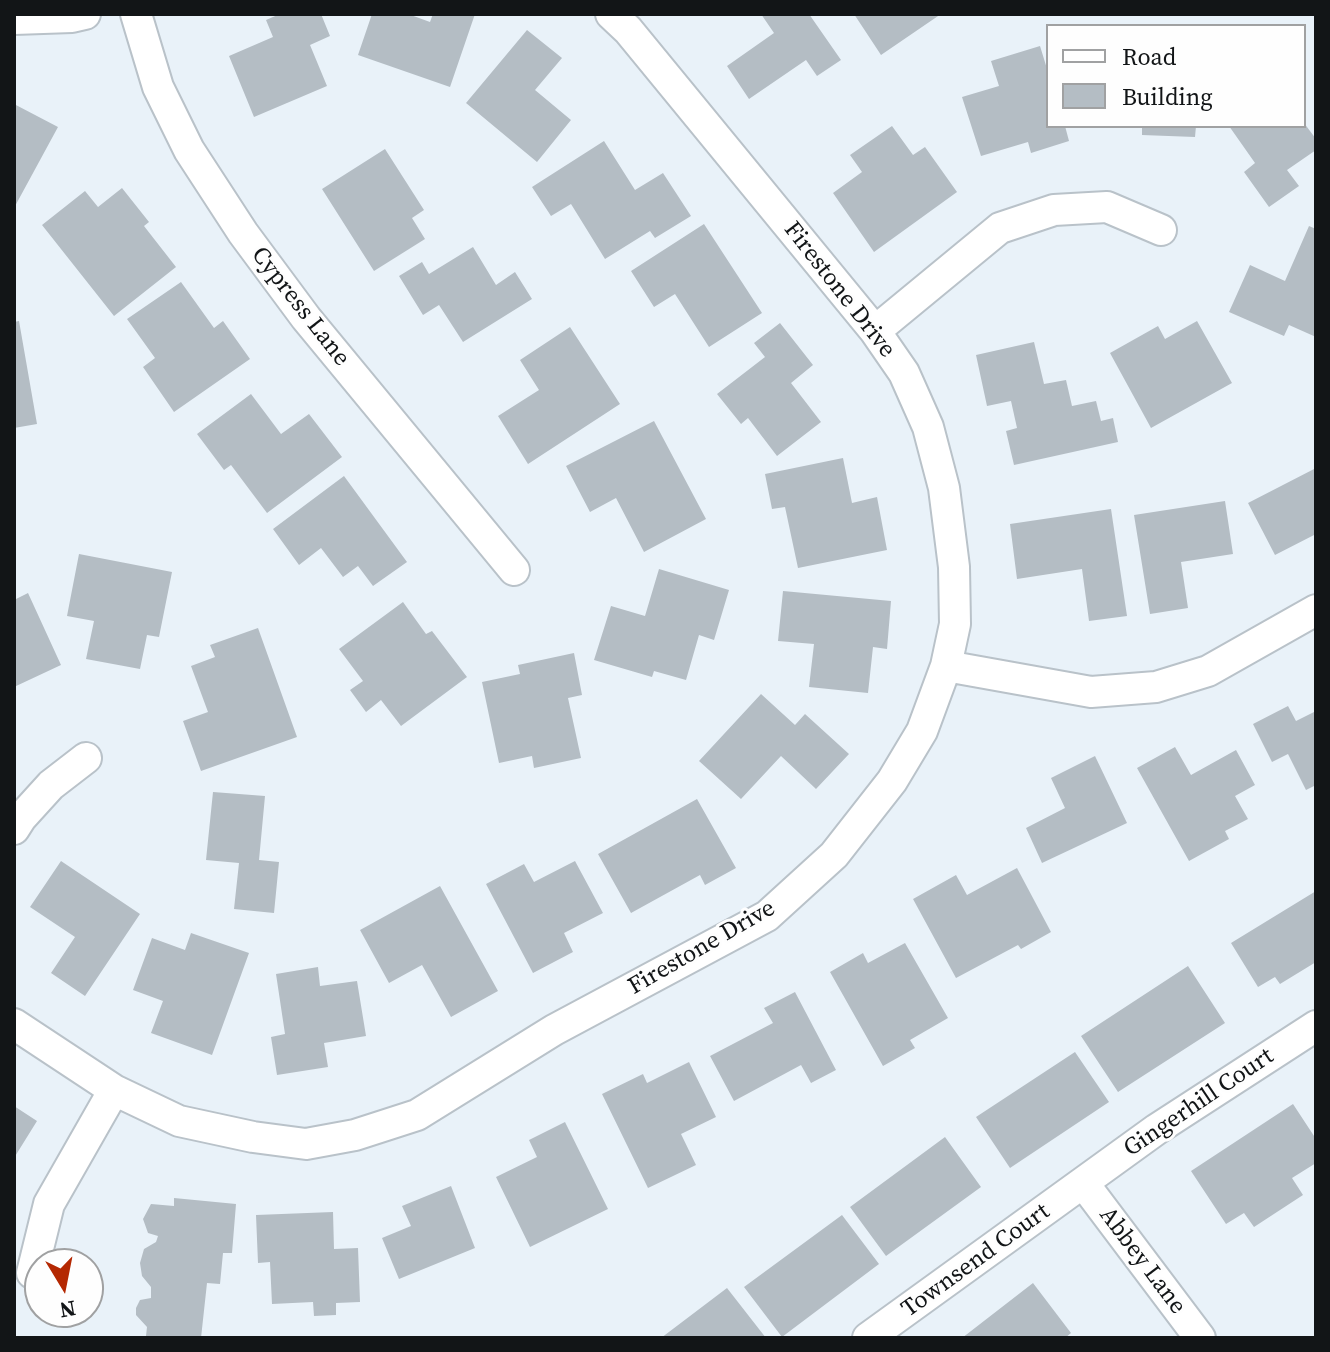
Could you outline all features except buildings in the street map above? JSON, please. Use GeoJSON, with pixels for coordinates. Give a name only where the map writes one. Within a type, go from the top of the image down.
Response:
{"type":"FeatureCollection","features":[{"type":"Feature","properties":{"kind":"street"},"geometry":{"type":"LineString","coordinates":[[14,19],[85,14]]}},
{"type":"Feature","properties":{"kind":"street","name":"Cypress Lane"},"geometry":{"type":"LineString","coordinates":[[136,14],[158,87],[189,150],[243,233],[306,318],[514,570]]}},
{"type":"Feature","properties":{"kind":"street","name":"Firestone Drive"},"geometry":{"type":"LineString","coordinates":[[14,1024],[114,1090],[179,1121],[253,1137],[306,1144],[355,1135],[417,1115],[554,1030],[767,916],[834,855],[892,781],[922,731],[946,666],[955,624],[954,567],[944,488],[922,413],[904,373],[875,331],[630,19]]}},
{"type":"Feature","properties":{"kind":"street"},"geometry":{"type":"LineString","coordinates":[[875,331],[1000,228],[1054,210],[1107,207],[1161,230]]}},
{"type":"Feature","properties":{"kind":"street"},"geometry":{"type":"LineString","coordinates":[[946,666],[1091,692],[1156,687],[1208,671],[1316,610]]}},
{"type":"Feature","properties":{"kind":"street"},"geometry":{"type":"LineString","coordinates":[[14,829],[51,785],[86,758]]}},
{"type":"Feature","properties":{"kind":"street","name":"Gingerhill Court"},"geometry":{"type":"LineString","coordinates":[[1084,1184],[1225,1082],[1316,1026]]}},
{"type":"Feature","properties":{"kind":"street"},"geometry":{"type":"LineString","coordinates":[[38,1248],[49,1204],[114,1090]]}},
{"type":"Feature","properties":{"kind":"street","name":"Townsend Court"},"geometry":{"type":"LineString","coordinates":[[868,1338],[1084,1184]]}},
{"type":"Feature","properties":{"kind":"street","name":"Abbey Lane"},"geometry":{"type":"LineString","coordinates":[[1084,1184],[1200,1338]]}}]}
